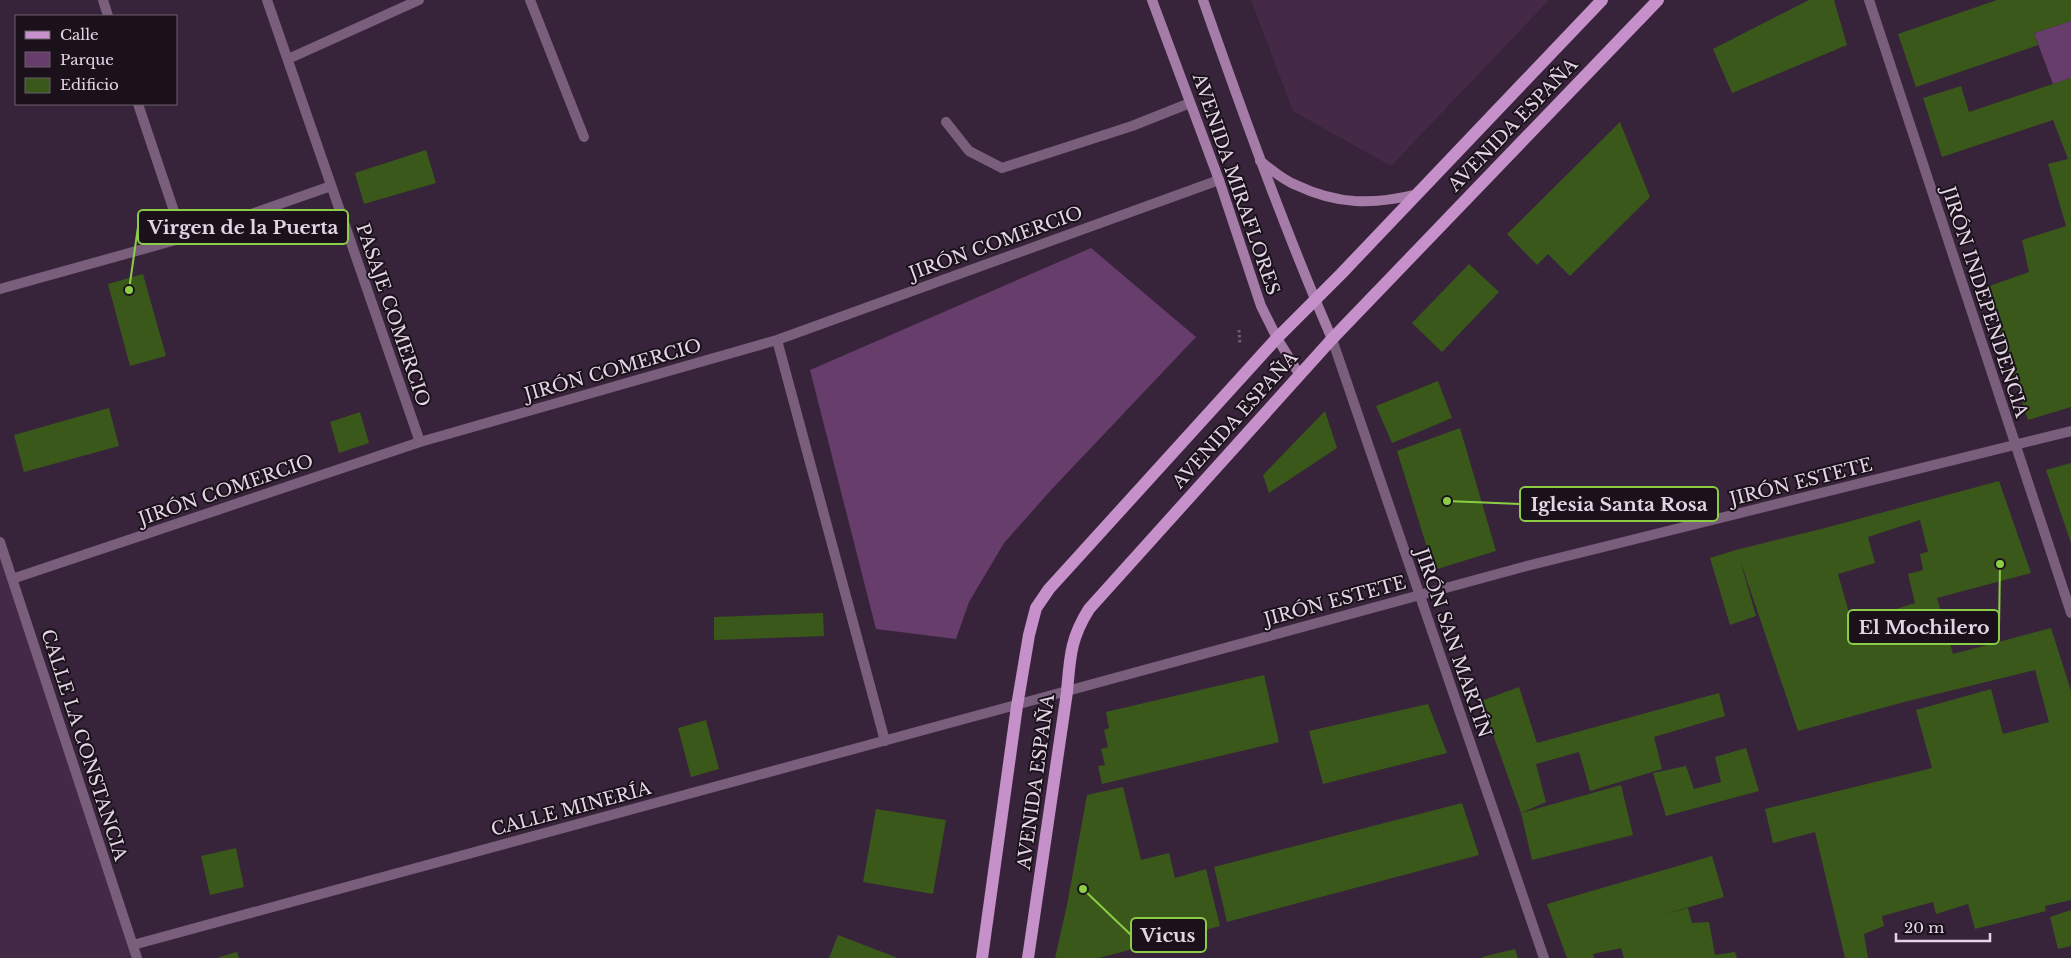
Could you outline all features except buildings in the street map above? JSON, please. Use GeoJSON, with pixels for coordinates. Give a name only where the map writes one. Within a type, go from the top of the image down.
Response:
{"type":"FeatureCollection","features":[{"type":"Feature","properties":{"kind":"main road","name":"AVENIDA MIRAFLORES"},"geometry":{"type":"LineString","coordinates":[[1152,0],[1219,180],[1261,306],[1277,338],[1299,374]]}},
{"type":"Feature","properties":{"kind":"main road","name":"AVENIDA MIRAFLORES"},"geometry":{"type":"LineString","coordinates":[[1203,0],[1260,161],[1332,339]]}},
{"type":"Feature","properties":{"kind":"main road","name":"AVENIDA ESPAÑA"},"geometry":{"type":"LineString","coordinates":[[982,958],[1017,706],[1029,635],[1036,608],[1049,589],[1277,338],[1418,194],[1602,0]]}},
{"type":"Feature","properties":{"kind":"main road","name":"AVENIDA ESPAÑA"},"geometry":{"type":"LineString","coordinates":[[1028,958],[1067,692],[1071,652],[1077,628],[1089,609],[1299,374],[1658,0]]}},
{"type":"Feature","properties":{"kind":"main road"},"geometry":{"type":"LineString","coordinates":[[1260,161],[1294,185],[1333,199],[1361,203],[1390,201],[1418,194]]}},
{"type":"Feature","properties":{"kind":"street"},"geometry":{"type":"LineString","coordinates":[[103,0],[108,15]]}},
{"type":"Feature","properties":{"kind":"street","name":"PASAJE COMERCIO"},"geometry":{"type":"LineString","coordinates":[[267,0],[420,442]]}},
{"type":"Feature","properties":{"kind":"street"},"geometry":{"type":"LineString","coordinates":[[288,59],[419,0]]}},
{"type":"Feature","properties":{"kind":"street"},"geometry":{"type":"LineString","coordinates":[[530,0],[584,137]]}},
{"type":"Feature","properties":{"kind":"street","name":"JIRÓN INDEPENDENCIA"},"geometry":{"type":"LineString","coordinates":[[1869,0],[2071,613]]}},
{"type":"Feature","properties":{"kind":"street"},"geometry":{"type":"LineString","coordinates":[[946,122],[969,151],[1002,168],[1132,126],[1190,102]]}},
{"type":"Feature","properties":{"kind":"street"},"geometry":{"type":"LineString","coordinates":[[138,105],[183,238]]}},
{"type":"Feature","properties":{"kind":"street","name":"JIRÓN COMERCIO"},"geometry":{"type":"LineString","coordinates":[[12,579],[420,442],[777,340],[1219,180]]}},
{"type":"Feature","properties":{"kind":"street"},"geometry":{"type":"LineString","coordinates":[[0,289],[183,238],[332,186]]}},
{"type":"Feature","properties":{"kind":"street","name":"JIRÓN SAN MARTÍN"},"geometry":{"type":"LineString","coordinates":[[1332,339],[1544,958]]}},
{"type":"Feature","properties":{"kind":"street"},"geometry":{"type":"LineString","coordinates":[[777,340],[885,741]]}},
{"type":"Feature","properties":{"kind":"street","name":"JIRÓN ESTETE"},"geometry":{"type":"LineString","coordinates":[[1017,706],[1523,566],[2071,431]]}},
{"type":"Feature","properties":{"kind":"street","name":"CALLE LA CONSTANCIA"},"geometry":{"type":"LineString","coordinates":[[0,542],[137,958]]}},
{"type":"Feature","properties":{"kind":"street","name":"CALLE MINERÍA"},"geometry":{"type":"LineString","coordinates":[[133,945],[1017,706]]}},
{"type":"Feature","properties":{"kind":"path"},"geometry":{"type":"LineString","coordinates":[[1239,330],[1240,348]]}},
{"type":"Feature","properties":{"kind":"shaded area"},"geometry":{"type":"Polygon","coordinates":[[[1251,0],[1549,0],[1391,166],[1293,111],[1251,0]]]}},
{"type":"Feature","properties":{"kind":"shaded area"},"geometry":{"type":"Polygon","coordinates":[[[0,543],[137,958],[0,958],[0,543]]]}},
{"type":"Feature","properties":{"kind":"green space"},"geometry":{"type":"Polygon","coordinates":[[[2071,21],[2071,78],[2053,84],[2034,33],[2071,21]]]}},
{"type":"Feature","properties":{"kind":"green space"},"geometry":{"type":"Polygon","coordinates":[[[1091,248],[1196,337],[1052,489],[1004,543],[969,602],[956,639],[876,629],[810,370],[1091,248]]]}},
{"type":"Feature","properties":{"kind":"place","name":"Virgen de la Puerta"},"geometry":{"type":"Point","coordinates":[129,290]}},
{"type":"Feature","properties":{"kind":"place","name":"Iglesia Santa Rosa"},"geometry":{"type":"Point","coordinates":[1447,501]}},
{"type":"Feature","properties":{"kind":"place","name":"El Mochilero"},"geometry":{"type":"Point","coordinates":[2000,564]}},
{"type":"Feature","properties":{"kind":"place","name":"Vicus"},"geometry":{"type":"Point","coordinates":[1083,889]}}]}
